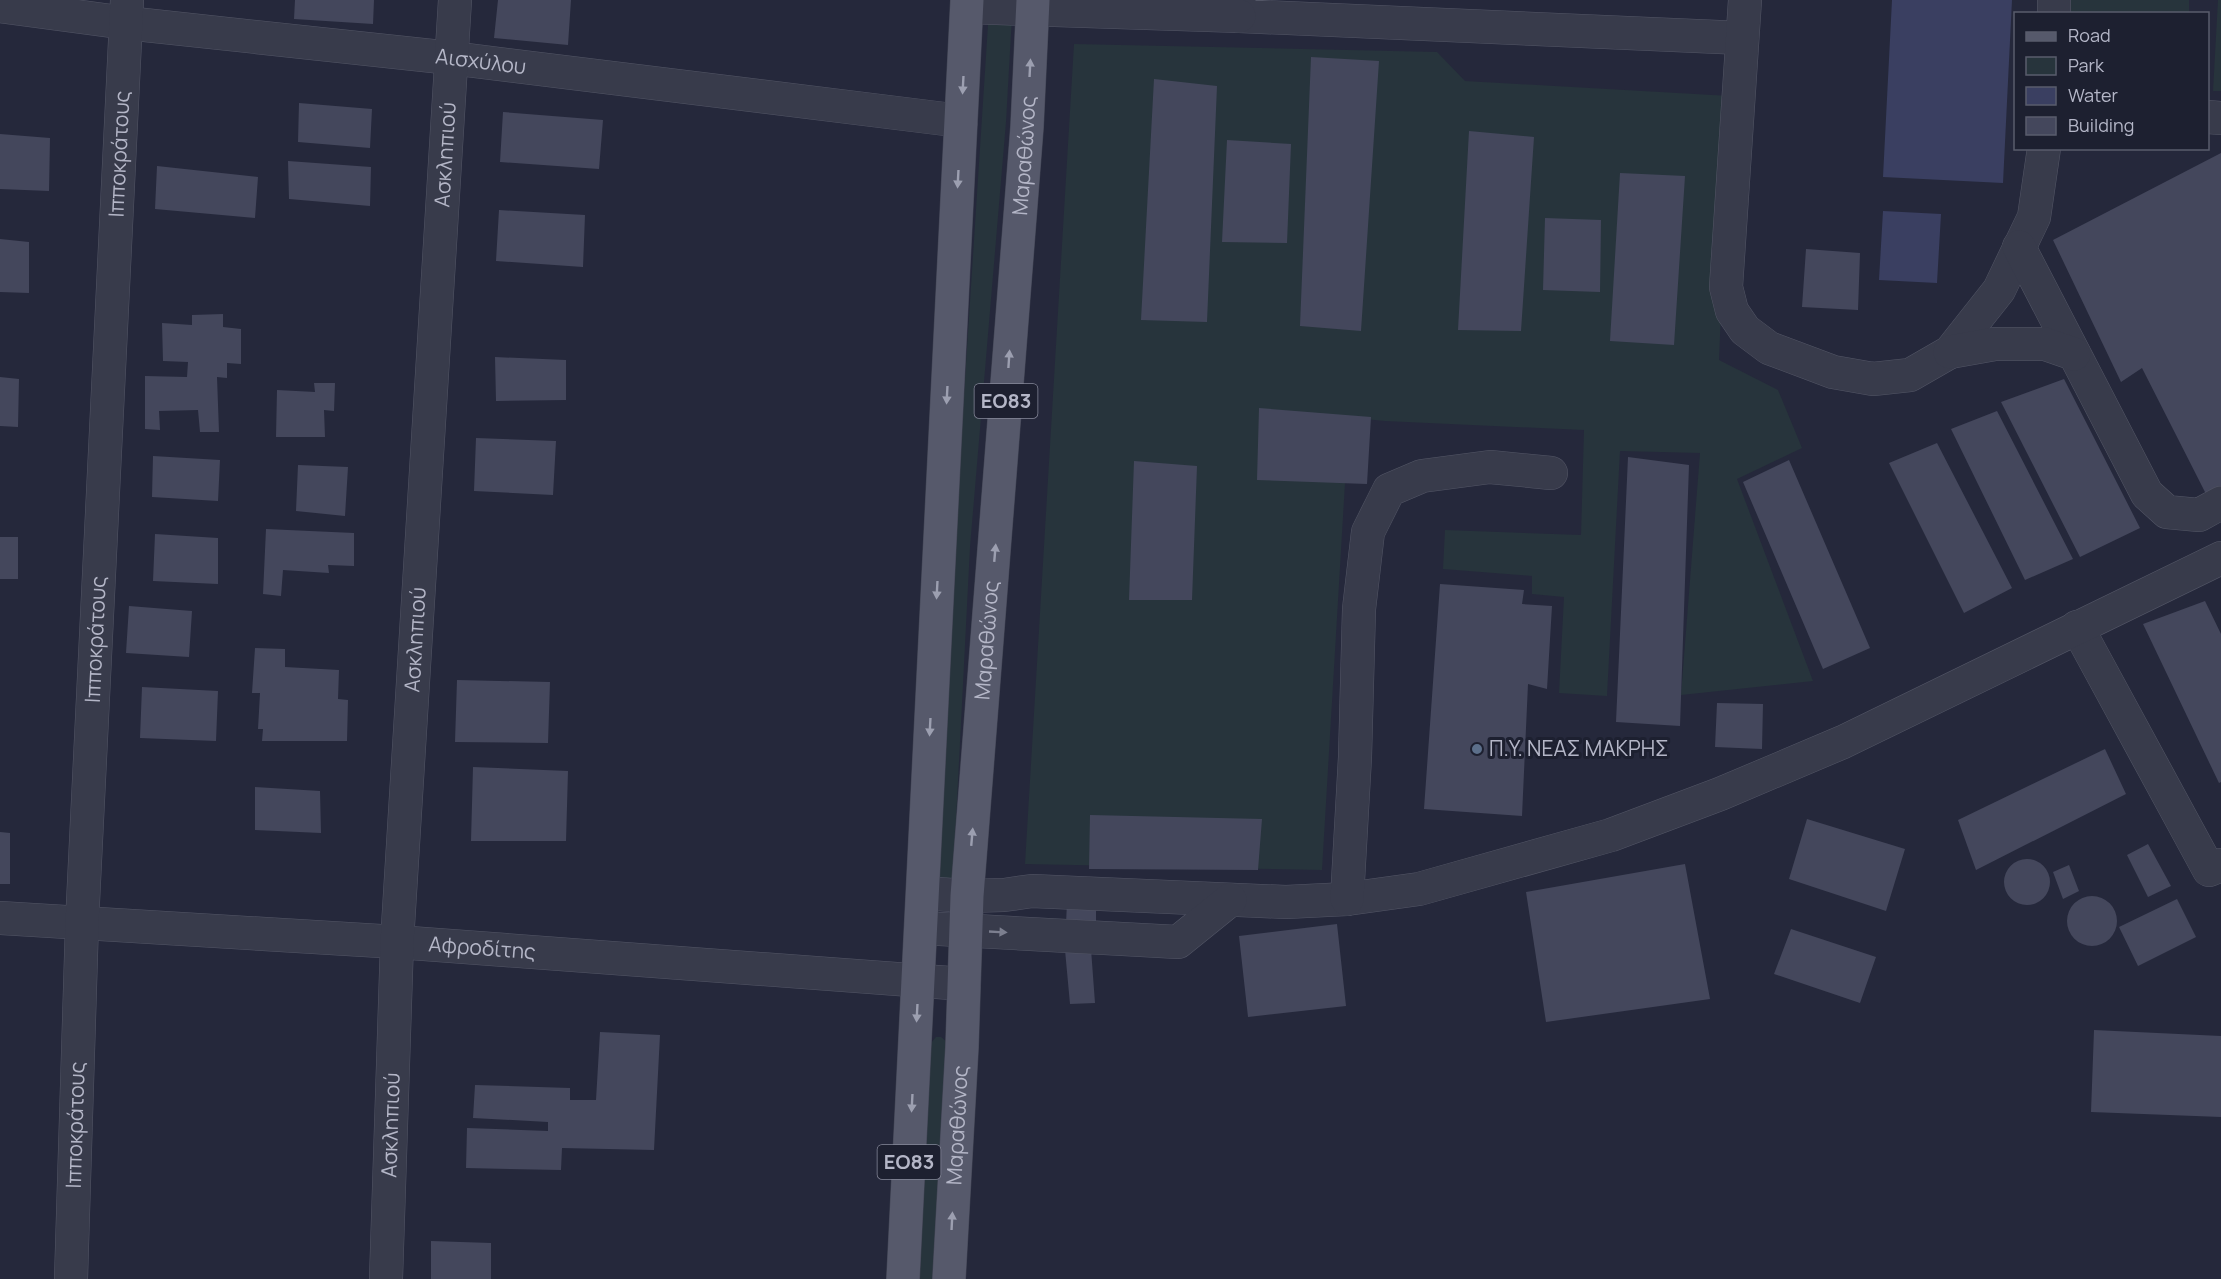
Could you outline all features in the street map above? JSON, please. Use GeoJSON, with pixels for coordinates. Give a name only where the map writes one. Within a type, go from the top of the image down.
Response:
{"type":"FeatureCollection","features":[{"type":"Feature","properties":{"kind":"main road","name":"ΕΟ83"},"geometry":{"type":"LineString","coordinates":[[903,1279],[967,3]]}},
{"type":"Feature","properties":{"kind":"main road","name":"Μαραθώνος"},"geometry":{"type":"LineString","coordinates":[[949,1279],[967,896],[1027,127],[1033,5]]}},
{"type":"Feature","properties":{"kind":"street","name":"Ασκληπιού"},"geometry":{"type":"LineString","coordinates":[[386,1279],[397,942],[455,0]]}},
{"type":"Feature","properties":{"kind":"street"},"geometry":{"type":"LineString","coordinates":[[1745,0],[1726,287],[1732,311],[1745,330],[1769,348],[1833,372],[1873,379],[1910,375],[1950,352],[1995,344],[2045,344],[2074,354]]}},
{"type":"Feature","properties":{"kind":"street"},"geometry":{"type":"LineString","coordinates":[[967,3],[1033,5],[1071,11],[1239,8],[1742,38]]}},
{"type":"Feature","properties":{"kind":"street","name":"Αισχύλου"},"geometry":{"type":"LineString","coordinates":[[0,6],[127,11],[451,58],[961,121]]}},
{"type":"Feature","properties":{"kind":"street","name":"Ιπποκράτους"},"geometry":{"type":"LineString","coordinates":[[71,1279],[82,923],[127,11]]}},
{"type":"Feature","properties":{"kind":"street"},"geometry":{"type":"LineString","coordinates":[[1950,352],[1999,290],[2034,217],[2044,150]]}},
{"type":"Feature","properties":{"kind":"street"},"geometry":{"type":"LineString","coordinates":[[2019,247],[2147,494],[2167,512],[2199,515],[2221,503]]}},
{"type":"Feature","properties":{"kind":"street"},"geometry":{"type":"LineString","coordinates":[[1347,899],[1355,757],[1359,609],[1368,532],[1389,490],[1422,476],[1490,467],[1551,473]]}},
{"type":"Feature","properties":{"kind":"street"},"geometry":{"type":"LineString","coordinates":[[923,893],[967,896],[1004,895],[1032,891],[1286,902],[1347,899],[1419,889],[1611,835],[1720,794],[1843,742],[2221,558]]}},
{"type":"Feature","properties":{"kind":"street"},"geometry":{"type":"LineString","coordinates":[[2077,627],[2217,876]]}},
{"type":"Feature","properties":{"kind":"street"},"geometry":{"type":"LineString","coordinates":[[1030,934],[1032,891]]}},
{"type":"Feature","properties":{"kind":"street"},"geometry":{"type":"LineString","coordinates":[[921,928],[1178,942],[1230,900]]}},
{"type":"Feature","properties":{"kind":"street","name":"Αφροδίτης"},"geometry":{"type":"LineString","coordinates":[[0,918],[397,942],[964,984]]}},
{"type":"Feature","properties":{"kind":"green space"},"geometry":{"type":"Polygon","coordinates":[[[2069,0],[2189,0],[2189,12],[2068,12],[2069,0]]]}},
{"type":"Feature","properties":{"kind":"green space"},"geometry":{"type":"Polygon","coordinates":[[[2218,0],[2221,0],[2221,91],[2213,91],[2218,0]]]}},
{"type":"Feature","properties":{"kind":"green space"},"geometry":{"type":"Polygon","coordinates":[[[993,15],[1012,16],[1006,122],[970,547],[953,879],[938,879],[954,548],[988,25],[993,15]]]}},
{"type":"Feature","properties":{"kind":"green space"},"geometry":{"type":"Polygon","coordinates":[[[1074,44],[1437,52],[1465,81],[1730,96],[1719,360],[1778,390],[1802,448],[1737,479],[1813,681],[1681,695],[1700,453],[1620,451],[1607,696],[1559,693],[1564,597],[1532,594],[1532,576],[1443,569],[1445,530],[1581,535],[1584,430],[1385,421],[1259,409],[1345,483],[1322,870],[1025,864],[1074,44]]]}},
{"type":"Feature","properties":{"kind":"green space"},"geometry":{"type":"Polygon","coordinates":[[[936,1037],[941,1037],[947,1042],[933,1279],[919,1279],[931,1043],[936,1037]]]}},
{"type":"Feature","properties":{"kind":"water"},"geometry":{"type":"Polygon","coordinates":[[[1892,0],[2012,0],[2003,183],[1883,177],[1892,0]]]}},
{"type":"Feature","properties":{"kind":"water"},"geometry":{"type":"Polygon","coordinates":[[[1883,211],[1941,214],[1937,283],[1879,280],[1883,211]]]}},
{"type":"Feature","properties":{"kind":"building"},"geometry":{"type":"Polygon","coordinates":[[[295,0],[374,0],[373,24],[294,19],[295,0]]]}},
{"type":"Feature","properties":{"kind":"building"},"geometry":{"type":"Polygon","coordinates":[[[498,0],[571,0],[568,45],[494,38],[498,0]]]}},
{"type":"Feature","properties":{"kind":"building"},"geometry":{"type":"Polygon","coordinates":[[[1311,57],[1379,61],[1361,331],[1300,326],[1311,57]]]}},
{"type":"Feature","properties":{"kind":"building"},"geometry":{"type":"Polygon","coordinates":[[[1154,79],[1217,86],[1207,322],[1141,320],[1154,79]]]}},
{"type":"Feature","properties":{"kind":"building"},"geometry":{"type":"Polygon","coordinates":[[[299,103],[372,109],[370,148],[298,142],[299,103]]]}},
{"type":"Feature","properties":{"kind":"building"},"geometry":{"type":"Polygon","coordinates":[[[503,112],[603,120],[599,169],[500,162],[503,112]]]}},
{"type":"Feature","properties":{"kind":"building"},"geometry":{"type":"Polygon","coordinates":[[[1469,131],[1534,137],[1521,331],[1458,330],[1469,131]]]}},
{"type":"Feature","properties":{"kind":"building"},"geometry":{"type":"Polygon","coordinates":[[[0,134],[50,138],[49,191],[0,189],[0,134]]]}},
{"type":"Feature","properties":{"kind":"building"},"geometry":{"type":"Polygon","coordinates":[[[1227,140],[1291,144],[1287,243],[1222,242],[1227,140]]]}},
{"type":"Feature","properties":{"kind":"building"},"geometry":{"type":"Polygon","coordinates":[[[2221,153],[2221,486],[2206,494],[2142,368],[2121,382],[2053,240],[2221,153]]]}},
{"type":"Feature","properties":{"kind":"building"},"geometry":{"type":"Polygon","coordinates":[[[288,161],[371,167],[370,206],[289,199],[288,161]]]}},
{"type":"Feature","properties":{"kind":"building"},"geometry":{"type":"Polygon","coordinates":[[[157,166],[258,177],[255,218],[155,209],[157,166]]]}},
{"type":"Feature","properties":{"kind":"building"},"geometry":{"type":"Polygon","coordinates":[[[1620,173],[1685,176],[1674,345],[1610,341],[1620,173]]]}},
{"type":"Feature","properties":{"kind":"building"},"geometry":{"type":"Polygon","coordinates":[[[499,210],[585,215],[583,267],[496,261],[499,210]]]}},
{"type":"Feature","properties":{"kind":"building"},"geometry":{"type":"Polygon","coordinates":[[[1545,218],[1601,220],[1600,292],[1543,290],[1545,218]]]}},
{"type":"Feature","properties":{"kind":"building"},"geometry":{"type":"Polygon","coordinates":[[[0,239],[29,242],[29,293],[0,292],[0,239]]]}},
{"type":"Feature","properties":{"kind":"building"},"geometry":{"type":"Polygon","coordinates":[[[1806,249],[1860,253],[1858,310],[1802,307],[1806,249]]]}},
{"type":"Feature","properties":{"kind":"building"},"geometry":{"type":"Polygon","coordinates":[[[223,314],[223,327],[241,329],[241,364],[227,363],[227,378],[217,377],[219,432],[200,432],[198,410],[159,411],[160,430],[145,429],[145,376],[187,377],[188,362],[163,361],[162,323],[192,325],[192,315],[223,314]]]}},
{"type":"Feature","properties":{"kind":"building"},"geometry":{"type":"Polygon","coordinates":[[[495,357],[566,360],[566,400],[496,401],[495,357]]]}},
{"type":"Feature","properties":{"kind":"building"},"geometry":{"type":"Polygon","coordinates":[[[0,377],[19,379],[18,427],[0,426],[0,377]]]}},
{"type":"Feature","properties":{"kind":"building"},"geometry":{"type":"Polygon","coordinates":[[[2064,379],[2140,528],[2080,557],[2001,402],[2064,379]]]}},
{"type":"Feature","properties":{"kind":"building"},"geometry":{"type":"Polygon","coordinates":[[[314,383],[335,383],[334,411],[324,410],[325,437],[276,437],[277,390],[315,392],[314,383]]]}},
{"type":"Feature","properties":{"kind":"building"},"geometry":{"type":"Polygon","coordinates":[[[1259,408],[1371,417],[1367,484],[1257,480],[1259,408]]]}},
{"type":"Feature","properties":{"kind":"building"},"geometry":{"type":"Polygon","coordinates":[[[1997,411],[2073,559],[2025,580],[1951,429],[1997,411]]]}},
{"type":"Feature","properties":{"kind":"building"},"geometry":{"type":"Polygon","coordinates":[[[476,438],[556,441],[553,495],[474,491],[476,438]]]}},
{"type":"Feature","properties":{"kind":"building"},"geometry":{"type":"Polygon","coordinates":[[[1937,443],[2012,588],[1964,613],[1889,463],[1937,443]]]}},
{"type":"Feature","properties":{"kind":"building"},"geometry":{"type":"Polygon","coordinates":[[[153,456],[220,460],[218,501],[152,497],[153,456]]]}},
{"type":"Feature","properties":{"kind":"building"},"geometry":{"type":"Polygon","coordinates":[[[1628,457],[1689,465],[1680,726],[1616,722],[1628,457]]]}},
{"type":"Feature","properties":{"kind":"building"},"geometry":{"type":"Polygon","coordinates":[[[1789,460],[1870,648],[1823,669],[1743,482],[1789,460]]]}},
{"type":"Feature","properties":{"kind":"building"},"geometry":{"type":"Polygon","coordinates":[[[1134,461],[1197,466],[1192,600],[1129,600],[1134,461]]]}},
{"type":"Feature","properties":{"kind":"building"},"geometry":{"type":"Polygon","coordinates":[[[298,465],[348,467],[345,516],[296,511],[298,465]]]}},
{"type":"Feature","properties":{"kind":"building"},"geometry":{"type":"Polygon","coordinates":[[[266,529],[354,533],[354,566],[328,565],[329,573],[283,570],[281,596],[263,594],[266,529]]]}},
{"type":"Feature","properties":{"kind":"building"},"geometry":{"type":"Polygon","coordinates":[[[155,534],[218,538],[218,584],[153,581],[155,534]]]}},
{"type":"Feature","properties":{"kind":"building"},"geometry":{"type":"Polygon","coordinates":[[[0,537],[18,537],[18,579],[0,579],[0,537]]]}},
{"type":"Feature","properties":{"kind":"building","name":"Π.Υ. ΝΕΑΣ ΜΑΚΡΗΣ"},"geometry":{"type":"Polygon","coordinates":[[[1440,584],[1524,590],[1522,604],[1552,606],[1547,689],[1528,684],[1522,816],[1424,809],[1440,584]]]}},
{"type":"Feature","properties":{"kind":"building"},"geometry":{"type":"Polygon","coordinates":[[[2205,601],[2221,634],[2221,782],[2219,783],[2143,624],[2205,601]]]}},
{"type":"Feature","properties":{"kind":"building"},"geometry":{"type":"Polygon","coordinates":[[[129,606],[192,611],[189,657],[126,653],[129,606]]]}},
{"type":"Feature","properties":{"kind":"building"},"geometry":{"type":"Polygon","coordinates":[[[255,648],[285,649],[285,667],[339,670],[338,699],[348,700],[347,741],[262,741],[263,729],[258,729],[260,693],[252,693],[255,648]]]}},
{"type":"Feature","properties":{"kind":"building"},"geometry":{"type":"Polygon","coordinates":[[[457,680],[550,682],[548,743],[455,742],[457,680]]]}},
{"type":"Feature","properties":{"kind":"building"},"geometry":{"type":"Polygon","coordinates":[[[142,687],[218,691],[216,741],[140,738],[142,687]]]}},
{"type":"Feature","properties":{"kind":"building"},"geometry":{"type":"Polygon","coordinates":[[[1717,703],[1763,704],[1762,749],[1715,747],[1717,703]]]}},
{"type":"Feature","properties":{"kind":"building"},"geometry":{"type":"Polygon","coordinates":[[[2105,749],[2126,794],[1976,870],[1958,820],[2105,749]]]}},
{"type":"Feature","properties":{"kind":"building"},"geometry":{"type":"Polygon","coordinates":[[[473,767],[568,771],[566,841],[471,841],[473,767]]]}},
{"type":"Feature","properties":{"kind":"building"},"geometry":{"type":"Polygon","coordinates":[[[255,787],[320,791],[321,833],[255,830],[255,787]]]}},
{"type":"Feature","properties":{"kind":"building"},"geometry":{"type":"Polygon","coordinates":[[[1090,815],[1262,819],[1258,870],[1089,869],[1090,815]]]}},
{"type":"Feature","properties":{"kind":"building"},"geometry":{"type":"Polygon","coordinates":[[[1807,819],[1905,849],[1886,911],[1789,879],[1807,819]]]}},
{"type":"Feature","properties":{"kind":"building"},"geometry":{"type":"Polygon","coordinates":[[[0,832],[10,833],[10,884],[0,884],[0,832]]]}},
{"type":"Feature","properties":{"kind":"building"},"geometry":{"type":"Polygon","coordinates":[[[2148,844],[2171,886],[2148,897],[2127,855],[2148,844]]]}},
{"type":"Feature","properties":{"kind":"building"},"geometry":{"type":"Polygon","coordinates":[[[2027,859],[2043,866],[2050,882],[2043,898],[2027,905],[2011,898],[2004,882],[2011,866],[2027,859]]]}},
{"type":"Feature","properties":{"kind":"building"},"geometry":{"type":"Polygon","coordinates":[[[1685,864],[1710,999],[1546,1022],[1526,892],[1685,864]]]}},
{"type":"Feature","properties":{"kind":"building"},"geometry":{"type":"Polygon","coordinates":[[[2069,865],[2079,891],[2063,899],[2053,872],[2069,865]]]}},
{"type":"Feature","properties":{"kind":"building"},"geometry":{"type":"Polygon","coordinates":[[[2092,896],[2110,903],[2117,921],[2110,939],[2092,946],[2074,939],[2067,921],[2074,903],[2092,896]]]}},
{"type":"Feature","properties":{"kind":"building"},"geometry":{"type":"Polygon","coordinates":[[[2177,899],[2196,937],[2138,966],[2119,927],[2177,899]]]}},
{"type":"Feature","properties":{"kind":"building"},"geometry":{"type":"Polygon","coordinates":[[[1067,902],[1096,903],[1096,926],[1066,924],[1067,902]]]}},
{"type":"Feature","properties":{"kind":"building"},"geometry":{"type":"Polygon","coordinates":[[[1337,924],[1346,1006],[1248,1017],[1239,936],[1337,924]]]}},
{"type":"Feature","properties":{"kind":"building"},"geometry":{"type":"Polygon","coordinates":[[[1791,929],[1876,957],[1860,1003],[1774,974],[1791,929]]]}},
{"type":"Feature","properties":{"kind":"building"},"geometry":{"type":"Polygon","coordinates":[[[1091,949],[1095,1003],[1070,1004],[1065,950],[1091,949]]]}},
{"type":"Feature","properties":{"kind":"building"},"geometry":{"type":"Polygon","coordinates":[[[2094,1030],[2221,1036],[2221,1117],[2091,1112],[2094,1030]]]}},
{"type":"Feature","properties":{"kind":"building"},"geometry":{"type":"Polygon","coordinates":[[[600,1032],[660,1035],[654,1150],[562,1148],[561,1170],[466,1168],[467,1128],[548,1131],[548,1122],[473,1118],[475,1085],[570,1088],[570,1100],[596,1100],[600,1032]]]}},
{"type":"Feature","properties":{"kind":"building"},"geometry":{"type":"Polygon","coordinates":[[[431,1241],[491,1243],[491,1279],[431,1279],[431,1241]]]}},
{"type":"Feature","properties":{"kind":"place","name":"Π.Υ. ΝΕΑΣ ΜΑΚΡΗΣ"},"geometry":{"type":"Point","coordinates":[1477,749]}}]}
